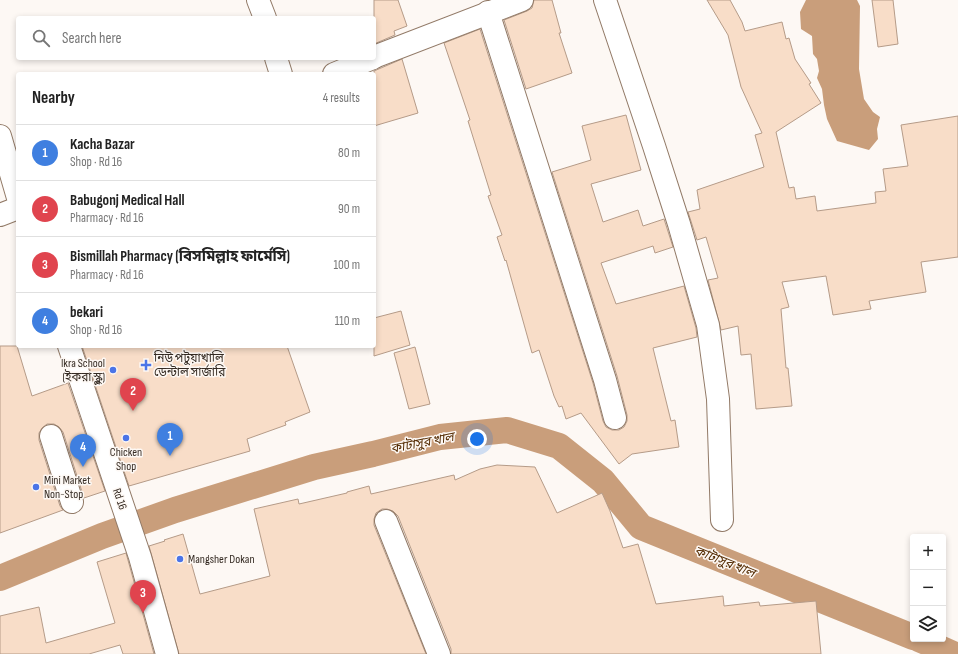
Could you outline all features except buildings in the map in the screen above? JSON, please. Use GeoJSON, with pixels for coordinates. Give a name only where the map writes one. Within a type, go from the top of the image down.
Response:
{"type":"FeatureCollection","features":[{"type":"Feature","properties":{"kind":"street"},"geometry":{"type":"LineString","coordinates":[[258,0],[264,16]]}},
{"type":"Feature","properties":{"kind":"street"},"geometry":{"type":"LineString","coordinates":[[376,57],[522,0]]}},
{"type":"Feature","properties":{"kind":"street"},"geometry":{"type":"LineString","coordinates":[[605,0],[679,224],[708,325],[718,398],[722,520]]}},
{"type":"Feature","properties":{"kind":"street"},"geometry":{"type":"LineString","coordinates":[[488,12],[605,380],[615,418]]}},
{"type":"Feature","properties":{"kind":"street"},"geometry":{"type":"LineString","coordinates":[[277,60],[280,72]]}},
{"type":"Feature","properties":{"kind":"street"},"geometry":{"type":"LineString","coordinates":[[339,72],[368,60]]}},
{"type":"Feature","properties":{"kind":"street"},"geometry":{"type":"LineString","coordinates":[[0,136],[16,191]]}},
{"type":"Feature","properties":{"kind":"street"},"geometry":{"type":"LineString","coordinates":[[0,215],[16,209]]}},
{"type":"Feature","properties":{"kind":"street","name":"Rd 16"},"geometry":{"type":"LineString","coordinates":[[70,348],[140,557],[167,654]]}},
{"type":"Feature","properties":{"kind":"street"},"geometry":{"type":"LineString","coordinates":[[51,436],[72,502]]}},
{"type":"Feature","properties":{"kind":"street"},"geometry":{"type":"LineString","coordinates":[[386,521],[439,654]]}},
{"type":"Feature","properties":{"kind":"shaded area"},"geometry":{"type":"Polygon","coordinates":[[[806,0],[857,0],[860,6],[859,69],[864,99],[873,112],[880,117],[877,129],[878,139],[869,150],[837,141],[827,119],[822,89],[817,78],[819,71],[817,59],[813,54],[812,36],[801,29],[800,12],[806,0]]]}},
{"type":"Feature","properties":{"kind":"waterway","name":"কাটাসুর খাল"},"geometry":{"type":"LineString","coordinates":[[0,578],[102,536],[175,510],[314,467],[440,437],[507,430],[559,446],[603,481],[641,527],[910,636]]}},
{"type":"Feature","properties":{"kind":"waterway","name":"কাটাসুর খাল"},"geometry":{"type":"LineString","coordinates":[[926,642],[953,654]]}},
{"type":"Feature","properties":{"kind":"place","name":"নিউ পটুয়াখালি ডেন্টাল সার্জারি"},"geometry":{"type":"Point","coordinates":[146,365]}},
{"type":"Feature","properties":{"kind":"place","name":"Ikra School (ইকরা স্কুল)"},"geometry":{"type":"Point","coordinates":[113,370]}},
{"type":"Feature","properties":{"kind":"place","name":"Babugonj Medical Hall"},"geometry":{"type":"Point","coordinates":[133,411]}},
{"type":"Feature","properties":{"kind":"place","name":"Chicken Shop"},"geometry":{"type":"Point","coordinates":[126,438]}},
{"type":"Feature","properties":{"kind":"place","name":"Kacha Bazar"},"geometry":{"type":"Point","coordinates":[170,456]}},
{"type":"Feature","properties":{"kind":"place","name":"bekari"},"geometry":{"type":"Point","coordinates":[83,467]}},
{"type":"Feature","properties":{"kind":"place","name":"Mini Market Non-Stop"},"geometry":{"type":"Point","coordinates":[36,487]}},
{"type":"Feature","properties":{"kind":"place","name":"Mangsher Dokan"},"geometry":{"type":"Point","coordinates":[180,559]}},
{"type":"Feature","properties":{"kind":"place","name":"Bismillah Pharmacy (বিসমিল্লাহ ফার্মেসি)"},"geometry":{"type":"Point","coordinates":[143,613]}}]}
